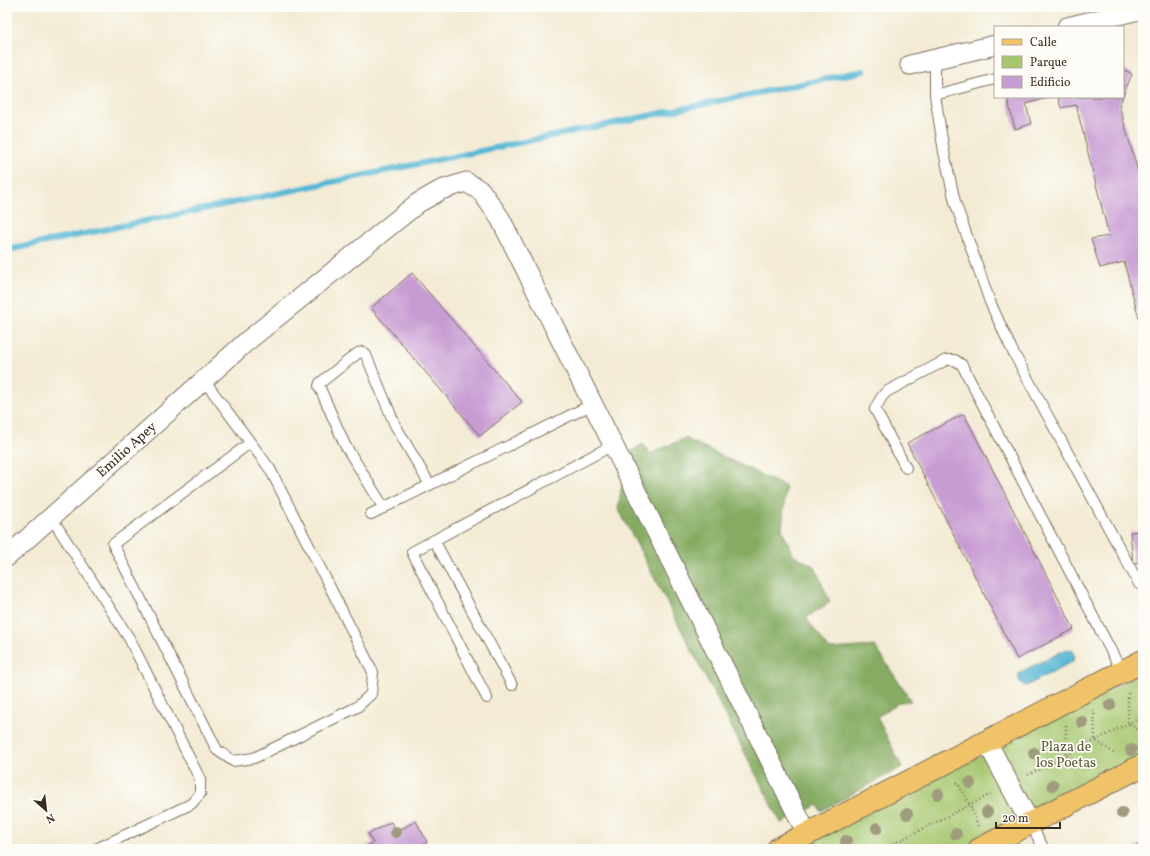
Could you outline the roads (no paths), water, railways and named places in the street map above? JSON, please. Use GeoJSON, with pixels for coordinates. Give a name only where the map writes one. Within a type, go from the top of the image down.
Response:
{"type":"FeatureCollection","features":[{"type":"Feature","properties":{"kind":"main road"},"geometry":{"type":"LineString","coordinates":[[778,849],[987,742],[1125,680],[1143,661]]}},
{"type":"Feature","properties":{"kind":"main road"},"geometry":{"type":"LineString","coordinates":[[983,847],[1143,765]]}},
{"type":"Feature","properties":{"kind":"street"},"geometry":{"type":"LineString","coordinates":[[1071,26],[1143,9]]}},
{"type":"Feature","properties":{"kind":"street"},"geometry":{"type":"LineString","coordinates":[[910,65],[994,45]]}},
{"type":"Feature","properties":{"kind":"street","name":"Emilio Apey"},"geometry":{"type":"LineString","coordinates":[[7,556],[246,342],[418,202],[441,190],[466,182],[480,191],[500,218],[593,404]]}},
{"type":"Feature","properties":{"kind":"street"},"geometry":{"type":"LineString","coordinates":[[593,404],[807,834]]}},
{"type":"Feature","properties":{"kind":"street"},"geometry":{"type":"LineString","coordinates":[[987,742],[1030,823]]}},
{"type":"Feature","properties":{"kind":"lane"},"geometry":{"type":"LineString","coordinates":[[936,59],[935,95],[944,152],[955,202],[990,302],[1012,350],[1139,584],[1143,586]]}},
{"type":"Feature","properties":{"kind":"lane"},"geometry":{"type":"LineString","coordinates":[[935,95],[994,79]]}},
{"type":"Feature","properties":{"kind":"lane"},"geometry":{"type":"LineString","coordinates":[[384,508],[346,445],[319,386],[320,382],[358,353],[363,352],[366,355],[395,425],[430,485]]}},
{"type":"Feature","properties":{"kind":"lane"},"geometry":{"type":"LineString","coordinates":[[906,468],[875,410],[886,392],[946,360],[955,360],[962,365],[1125,680]]}},
{"type":"Feature","properties":{"kind":"lane"},"geometry":{"type":"LineString","coordinates":[[204,380],[270,469],[373,672],[371,694],[357,707],[254,758],[233,761],[217,750],[113,544],[250,443]]}},
{"type":"Feature","properties":{"kind":"lane"},"geometry":{"type":"LineString","coordinates":[[371,514],[593,404]]}},
{"type":"Feature","properties":{"kind":"lane"},"geometry":{"type":"LineString","coordinates":[[487,698],[412,552],[613,445]]}},
{"type":"Feature","properties":{"kind":"lane"},"geometry":{"type":"LineString","coordinates":[[51,517],[129,638],[200,779],[200,794],[191,804],[96,849]]}},
{"type":"Feature","properties":{"kind":"lane"},"geometry":{"type":"LineString","coordinates":[[434,540],[512,685]]}},
{"type":"Feature","properties":{"kind":"lane"},"geometry":{"type":"LineString","coordinates":[[1030,823],[1044,849]]}},
{"type":"Feature","properties":{"kind":"water"},"geometry":{"type":"Polygon","coordinates":[[[1067,649],[1073,651],[1075,657],[1073,661],[1026,686],[1022,684],[1019,678],[1019,673],[1067,649]]]}},
{"type":"Feature","properties":{"kind":"waterway"},"geometry":{"type":"LineString","coordinates":[[7,250],[863,71]]}},
{"type":"Feature","properties":{"kind":"park label","name":"Plaza de los Poetas"},"geometry":{"type":"Point","coordinates":[1066,754]}}]}
